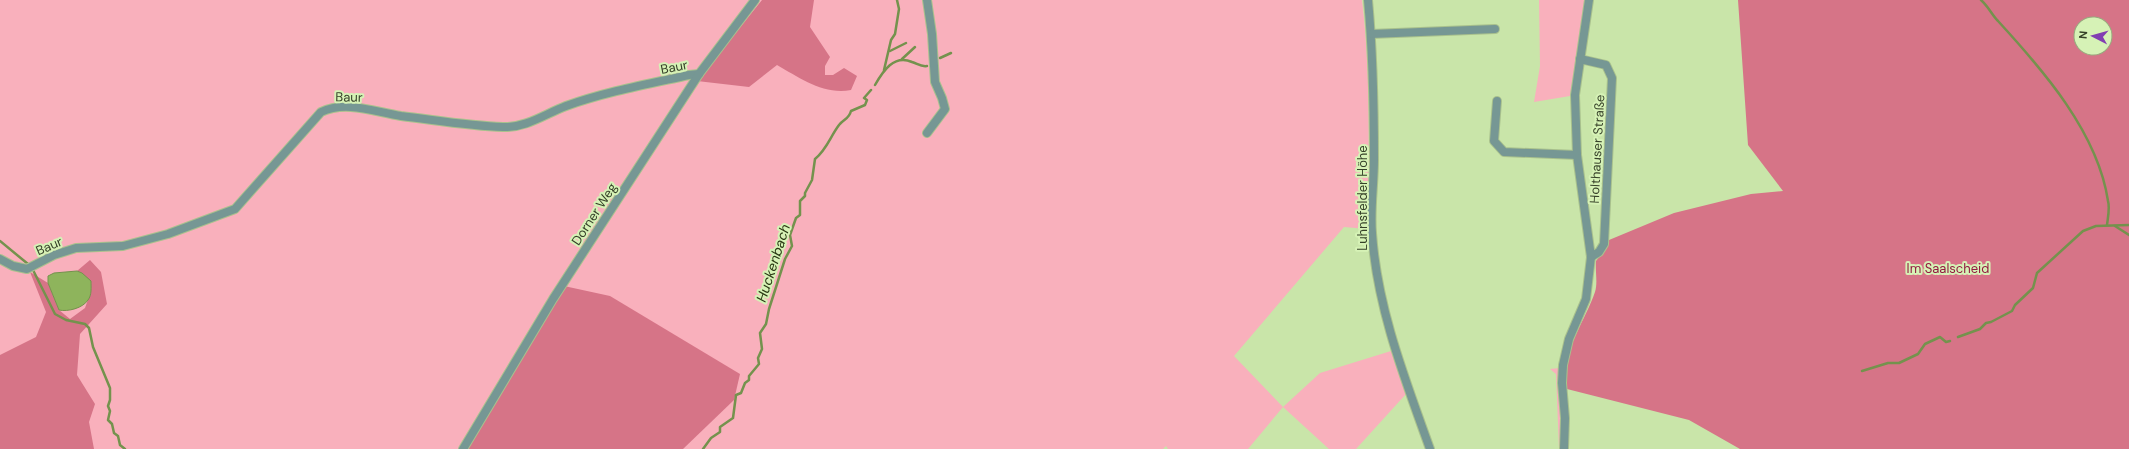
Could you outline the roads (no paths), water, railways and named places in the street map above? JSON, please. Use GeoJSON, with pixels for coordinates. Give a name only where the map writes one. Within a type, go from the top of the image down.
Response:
{"type":"FeatureCollection","features":[{"type":"Feature","properties":{"kind":"street","name":"Dorner Weg"},"geometry":{"type":"LineString","coordinates":[[463,449],[554,298],[699,74],[755,0]]}},
{"type":"Feature","properties":{"kind":"street"},"geometry":{"type":"LineString","coordinates":[[927,0],[932,34],[935,82],[942,98],[944,110],[927,133]]}},
{"type":"Feature","properties":{"kind":"street","name":"Luhnsfelder Höhe"},"geometry":{"type":"LineString","coordinates":[[1368,0],[1371,34],[1374,161],[1372,232],[1376,265],[1380,293],[1399,359],[1430,449]]}},
{"type":"Feature","properties":{"kind":"street","name":"Holthauser Straße"},"geometry":{"type":"LineString","coordinates":[[1564,449],[1565,418],[1562,383],[1563,366],[1569,339],[1586,299],[1591,257],[1577,155],[1575,95],[1589,0]]}},
{"type":"Feature","properties":{"kind":"street"},"geometry":{"type":"LineString","coordinates":[[1371,34],[1495,30]]}},
{"type":"Feature","properties":{"kind":"street","name":"Holthauser Straße"},"geometry":{"type":"LineString","coordinates":[[1580,59],[1606,65],[1612,78],[1604,244],[1599,252],[1591,257]]}},
{"type":"Feature","properties":{"kind":"street","name":"Baur"},"geometry":{"type":"LineString","coordinates":[[0,259],[12,266],[27,269],[54,255],[76,248],[123,246],[168,234],[235,209],[321,112],[332,107],[377,110],[398,115],[463,124],[513,127],[527,124],[565,107],[587,100],[689,75],[699,74]]}},
{"type":"Feature","properties":{"kind":"street","name":"Holthauser Straße"},"geometry":{"type":"LineString","coordinates":[[1498,101],[1494,140],[1504,152],[1577,155]]}},
{"type":"Feature","properties":{"kind":"waterway"},"geometry":{"type":"LineString","coordinates":[[884,70],[891,40],[895,34],[899,9],[897,0]]}},
{"type":"Feature","properties":{"kind":"waterway"},"geometry":{"type":"LineString","coordinates":[[1981,0],[2033,60],[2066,104],[2081,127],[2093,151],[2102,176],[2109,204],[2107,225]]}},
{"type":"Feature","properties":{"kind":"waterway"},"geometry":{"type":"LineString","coordinates":[[890,51],[906,43]]}},
{"type":"Feature","properties":{"kind":"waterway"},"geometry":{"type":"LineString","coordinates":[[902,59],[915,47]]}},
{"type":"Feature","properties":{"kind":"waterway","name":"Huckenbach"},"geometry":{"type":"LineString","coordinates":[[940,58],[951,53]]}},
{"type":"Feature","properties":{"kind":"waterway","name":"Huckenbach"},"geometry":{"type":"LineString","coordinates":[[875,85],[885,69],[894,62],[906,60],[921,66],[927,66]]}},
{"type":"Feature","properties":{"kind":"waterway","name":"Huckenbach"},"geometry":{"type":"LineString","coordinates":[[703,449],[711,438],[720,432],[720,427],[733,418],[736,395],[741,393],[745,383],[749,380],[749,376],[759,364],[758,358],[762,349],[760,333],[766,324],[769,309],[785,259],[792,246],[790,235],[796,218],[800,215],[800,201],[805,196],[805,193],[812,180],[815,159],[823,151],[839,125],[848,117],[851,111],[865,105],[867,100],[864,98],[871,90]]}},
{"type":"Feature","properties":{"kind":"waterway"},"geometry":{"type":"LineString","coordinates":[[1958,337],[1980,329],[1986,323],[2012,311],[2015,305],[2033,288],[2037,273],[2083,231],[2096,226],[2129,225]]}},
{"type":"Feature","properties":{"kind":"waterway"},"geometry":{"type":"LineString","coordinates":[[2115,226],[2129,235]]}},
{"type":"Feature","properties":{"kind":"waterway"},"geometry":{"type":"LineString","coordinates":[[0,241],[28,264]]}},
{"type":"Feature","properties":{"kind":"waterway"},"geometry":{"type":"LineString","coordinates":[[33,270],[55,314],[66,320],[85,324],[89,328],[93,347],[110,388],[110,400],[108,406],[110,411],[108,420],[112,424],[114,433],[118,436],[120,445],[125,449]]}},
{"type":"Feature","properties":{"kind":"waterway"},"geometry":{"type":"LineString","coordinates":[[1862,371],[1888,363],[1899,363],[1918,354],[1925,344],[1940,337],[1946,342],[1950,341]]}},
{"type":"Feature","properties":{"kind":"park label","name":"Im Saalscheid"},"geometry":{"type":"Point","coordinates":[1948,268]}}]}
